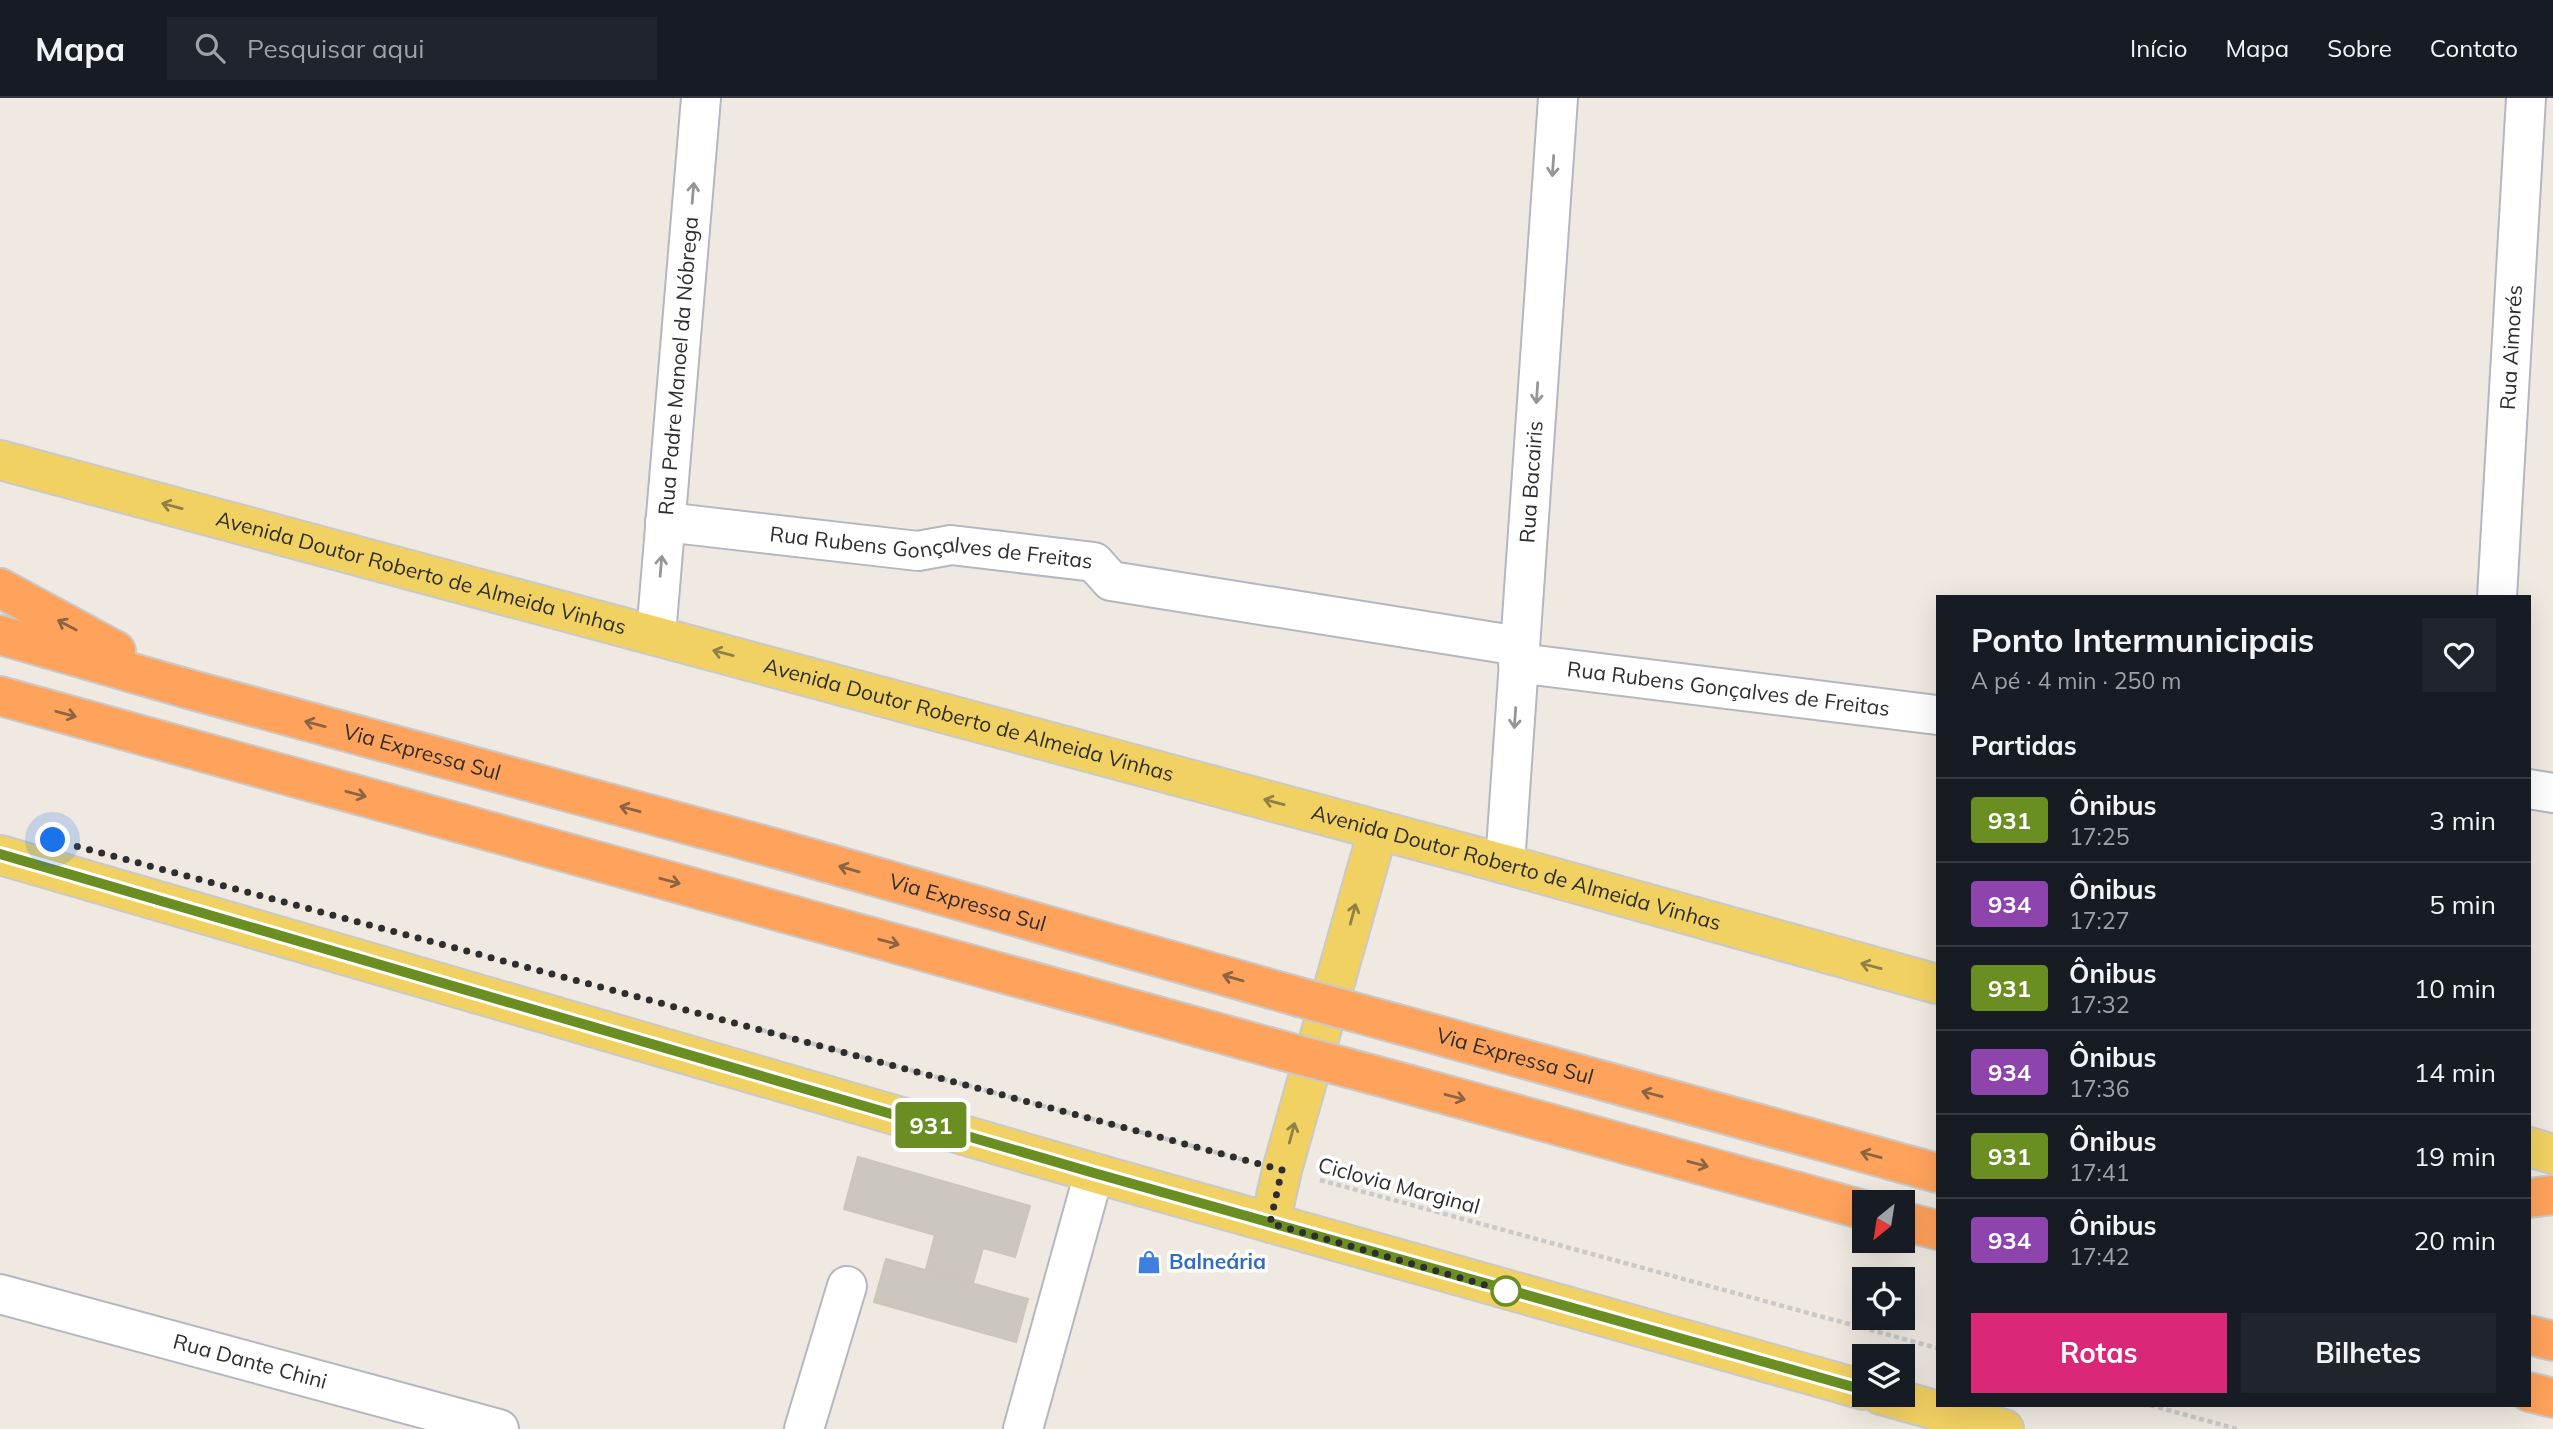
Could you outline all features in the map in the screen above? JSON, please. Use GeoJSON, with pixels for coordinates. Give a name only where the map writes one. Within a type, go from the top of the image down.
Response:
{"type":"FeatureCollection","features":[{"type":"Feature","properties":{"kind":"highway"},"geometry":{"type":"LineString","coordinates":[[0,588],[192,690]]}},
{"type":"Feature","properties":{"kind":"highway","name":"Via Expressa Sul"},"geometry":{"type":"LineString","coordinates":[[0,635],[1936,1173]]}},
{"type":"Feature","properties":{"kind":"highway"},"geometry":{"type":"LineString","coordinates":[[0,696],[1852,1207]]}},
{"type":"Feature","properties":{"kind":"highway"},"geometry":{"type":"LineString","coordinates":[[2531,1198],[2553,1195]]}},
{"type":"Feature","properties":{"kind":"highway"},"geometry":{"type":"LineString","coordinates":[[1915,1224],[1936,1230]]}},
{"type":"Feature","properties":{"kind":"highway"},"geometry":{"type":"LineString","coordinates":[[2531,1336],[2553,1341]]}},
{"type":"Feature","properties":{"kind":"highway"},"geometry":{"type":"LineString","coordinates":[[2531,1392],[2553,1398]]}},
{"type":"Feature","properties":{"kind":"main road","name":"Avenida Doutor Roberto de Almeida Vinhas"},"geometry":{"type":"LineString","coordinates":[[0,460],[1505,864],[1936,984]]}},
{"type":"Feature","properties":{"kind":"main road"},"geometry":{"type":"LineString","coordinates":[[1270,1223],[1282,1170],[1378,830]]}},
{"type":"Feature","properties":{"kind":"main road"},"geometry":{"type":"LineString","coordinates":[[0,855],[1094,1173],[1852,1387]]}},
{"type":"Feature","properties":{"kind":"main road"},"geometry":{"type":"LineString","coordinates":[[2531,1148],[2553,1154]]}},
{"type":"Feature","properties":{"kind":"main road"},"geometry":{"type":"LineString","coordinates":[[1915,1404],[2004,1429]]}},
{"type":"Feature","properties":{"kind":"street","name":"Rua Padre Manoel da Nóbrega"},"geometry":{"type":"LineString","coordinates":[[656,635],[701,98]]}},
{"type":"Feature","properties":{"kind":"street","name":"Rua Bacairis"},"geometry":{"type":"LineString","coordinates":[[1505,864],[1558,98]]}},
{"type":"Feature","properties":{"kind":"street","name":"Rua Aimorés"},"geometry":{"type":"LineString","coordinates":[[2497,595],[2526,98]]}},
{"type":"Feature","properties":{"kind":"street","name":"Rua Rubens Gonçalves de Freitas"},"geometry":{"type":"LineString","coordinates":[[665,522],[918,551],[951,545],[1094,562],[1111,581],[1519,655],[1936,715]]}},
{"type":"Feature","properties":{"kind":"street"},"geometry":{"type":"LineString","coordinates":[[2531,789],[2553,793]]}},
{"type":"Feature","properties":{"kind":"street"},"geometry":{"type":"LineString","coordinates":[[1023,1429],[1094,1173]]}},
{"type":"Feature","properties":{"kind":"street"},"geometry":{"type":"LineString","coordinates":[[804,1429],[847,1286]]}},
{"type":"Feature","properties":{"kind":"street","name":"Rua Dante Chini"},"geometry":{"type":"LineString","coordinates":[[0,1294],[499,1429]]}},
{"type":"Feature","properties":{"kind":"path","name":"Ciclovia Marginal"},"geometry":{"type":"LineString","coordinates":[[756,1029],[1936,1348]]}},
{"type":"Feature","properties":{"kind":"path"},"geometry":{"type":"LineString","coordinates":[[2157,1407],[2237,1429]]}},
{"type":"Feature","properties":{"kind":"building"},"geometry":{"type":"Polygon","coordinates":[[[858,1157],[1030,1206],[1015,1257],[983,1248],[973,1283],[926,1269],[935,1235],[844,1209],[858,1157]]]}},
{"type":"Feature","properties":{"kind":"building"},"geometry":{"type":"Polygon","coordinates":[[[886,1259],[1028,1299],[1016,1342],[874,1302],[886,1259]]]}},
{"type":"Feature","properties":{"kind":"bus line","name":"931"},"geometry":{"type":"LineString","coordinates":[[0,854],[1094,1173],[1852,1387]]}},
{"type":"Feature","properties":{"kind":"place","name":"Balneária"},"geometry":{"type":"Point","coordinates":[1149,1262]}},
{"type":"Feature","properties":{"kind":"route"},"geometry":{"type":"LineString","coordinates":[[53,840],[1282,1170],[1270,1223],[1506,1291]]}}]}
